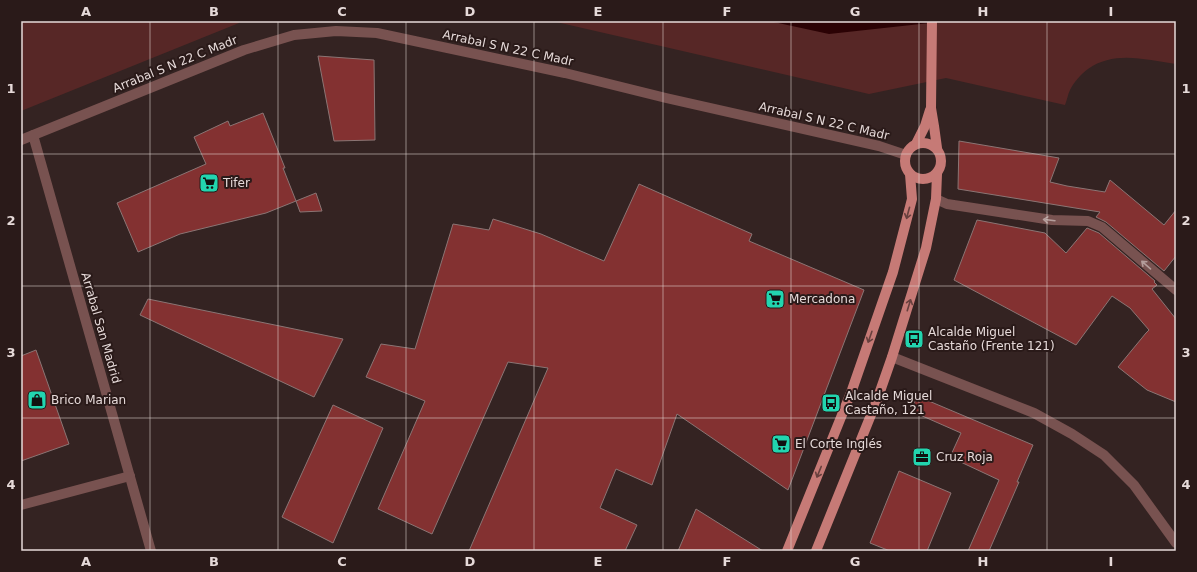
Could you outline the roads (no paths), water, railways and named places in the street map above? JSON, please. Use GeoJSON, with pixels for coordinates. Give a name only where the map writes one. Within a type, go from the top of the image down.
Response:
{"type":"FeatureCollection","features":[{"type":"Feature","properties":{"kind":"main road"},"geometry":{"type":"LineString","coordinates":[[816,551],[878,400],[926,248],[936,199],[937,174],[942,164],[942,158],[937,148],[931,108],[932,21]]}},
{"type":"Feature","properties":{"kind":"main road"},"geometry":{"type":"LineString","coordinates":[[931,108],[925,126],[916,144],[906,154],[905,165],[910,174],[915,178],[932,178],[937,174]]}},
{"type":"Feature","properties":{"kind":"main road"},"geometry":{"type":"LineString","coordinates":[[916,144],[927,143],[937,148]]}},
{"type":"Feature","properties":{"kind":"main road"},"geometry":{"type":"LineString","coordinates":[[787,551],[852,390],[893,272],[912,199],[910,174]]}},
{"type":"Feature","properties":{"kind":"street","name":"Arrabal S N 22 C Madr"},"geometry":{"type":"LineString","coordinates":[[21,140],[244,50],[294,35],[336,31],[377,33],[565,73],[666,98],[879,146],[906,154]]}},
{"type":"Feature","properties":{"kind":"street","name":"Arrabal San Madrid"},"geometry":{"type":"LineString","coordinates":[[33,135],[151,551]]}},
{"type":"Feature","properties":{"kind":"street"},"geometry":{"type":"LineString","coordinates":[[936,199],[947,204],[1044,219],[1088,221],[1102,227],[1176,290]]}},
{"type":"Feature","properties":{"kind":"street"},"geometry":{"type":"LineString","coordinates":[[892,357],[1034,412],[1072,434],[1104,455],[1134,485],[1176,543]]}},
{"type":"Feature","properties":{"kind":"street"},"geometry":{"type":"LineString","coordinates":[[21,505],[130,476]]}},
{"type":"Feature","properties":{"kind":"place","name":"Tifer"},"geometry":{"type":"Point","coordinates":[209,183]}},
{"type":"Feature","properties":{"kind":"place","name":"Mercadona"},"geometry":{"type":"Point","coordinates":[775,299]}},
{"type":"Feature","properties":{"kind":"place","name":"Alcalde Miguel Castaño (Frente 121)"},"geometry":{"type":"Point","coordinates":[914,339]}},
{"type":"Feature","properties":{"kind":"place","name":"Brico Marian"},"geometry":{"type":"Point","coordinates":[37,400]}},
{"type":"Feature","properties":{"kind":"place","name":"Alcalde Miguel Castaño, 121"},"geometry":{"type":"Point","coordinates":[831,403]}},
{"type":"Feature","properties":{"kind":"place","name":"El Corte Inglés"},"geometry":{"type":"Point","coordinates":[781,444]}},
{"type":"Feature","properties":{"kind":"place","name":"Cruz Roja"},"geometry":{"type":"Point","coordinates":[922,457]}}]}
